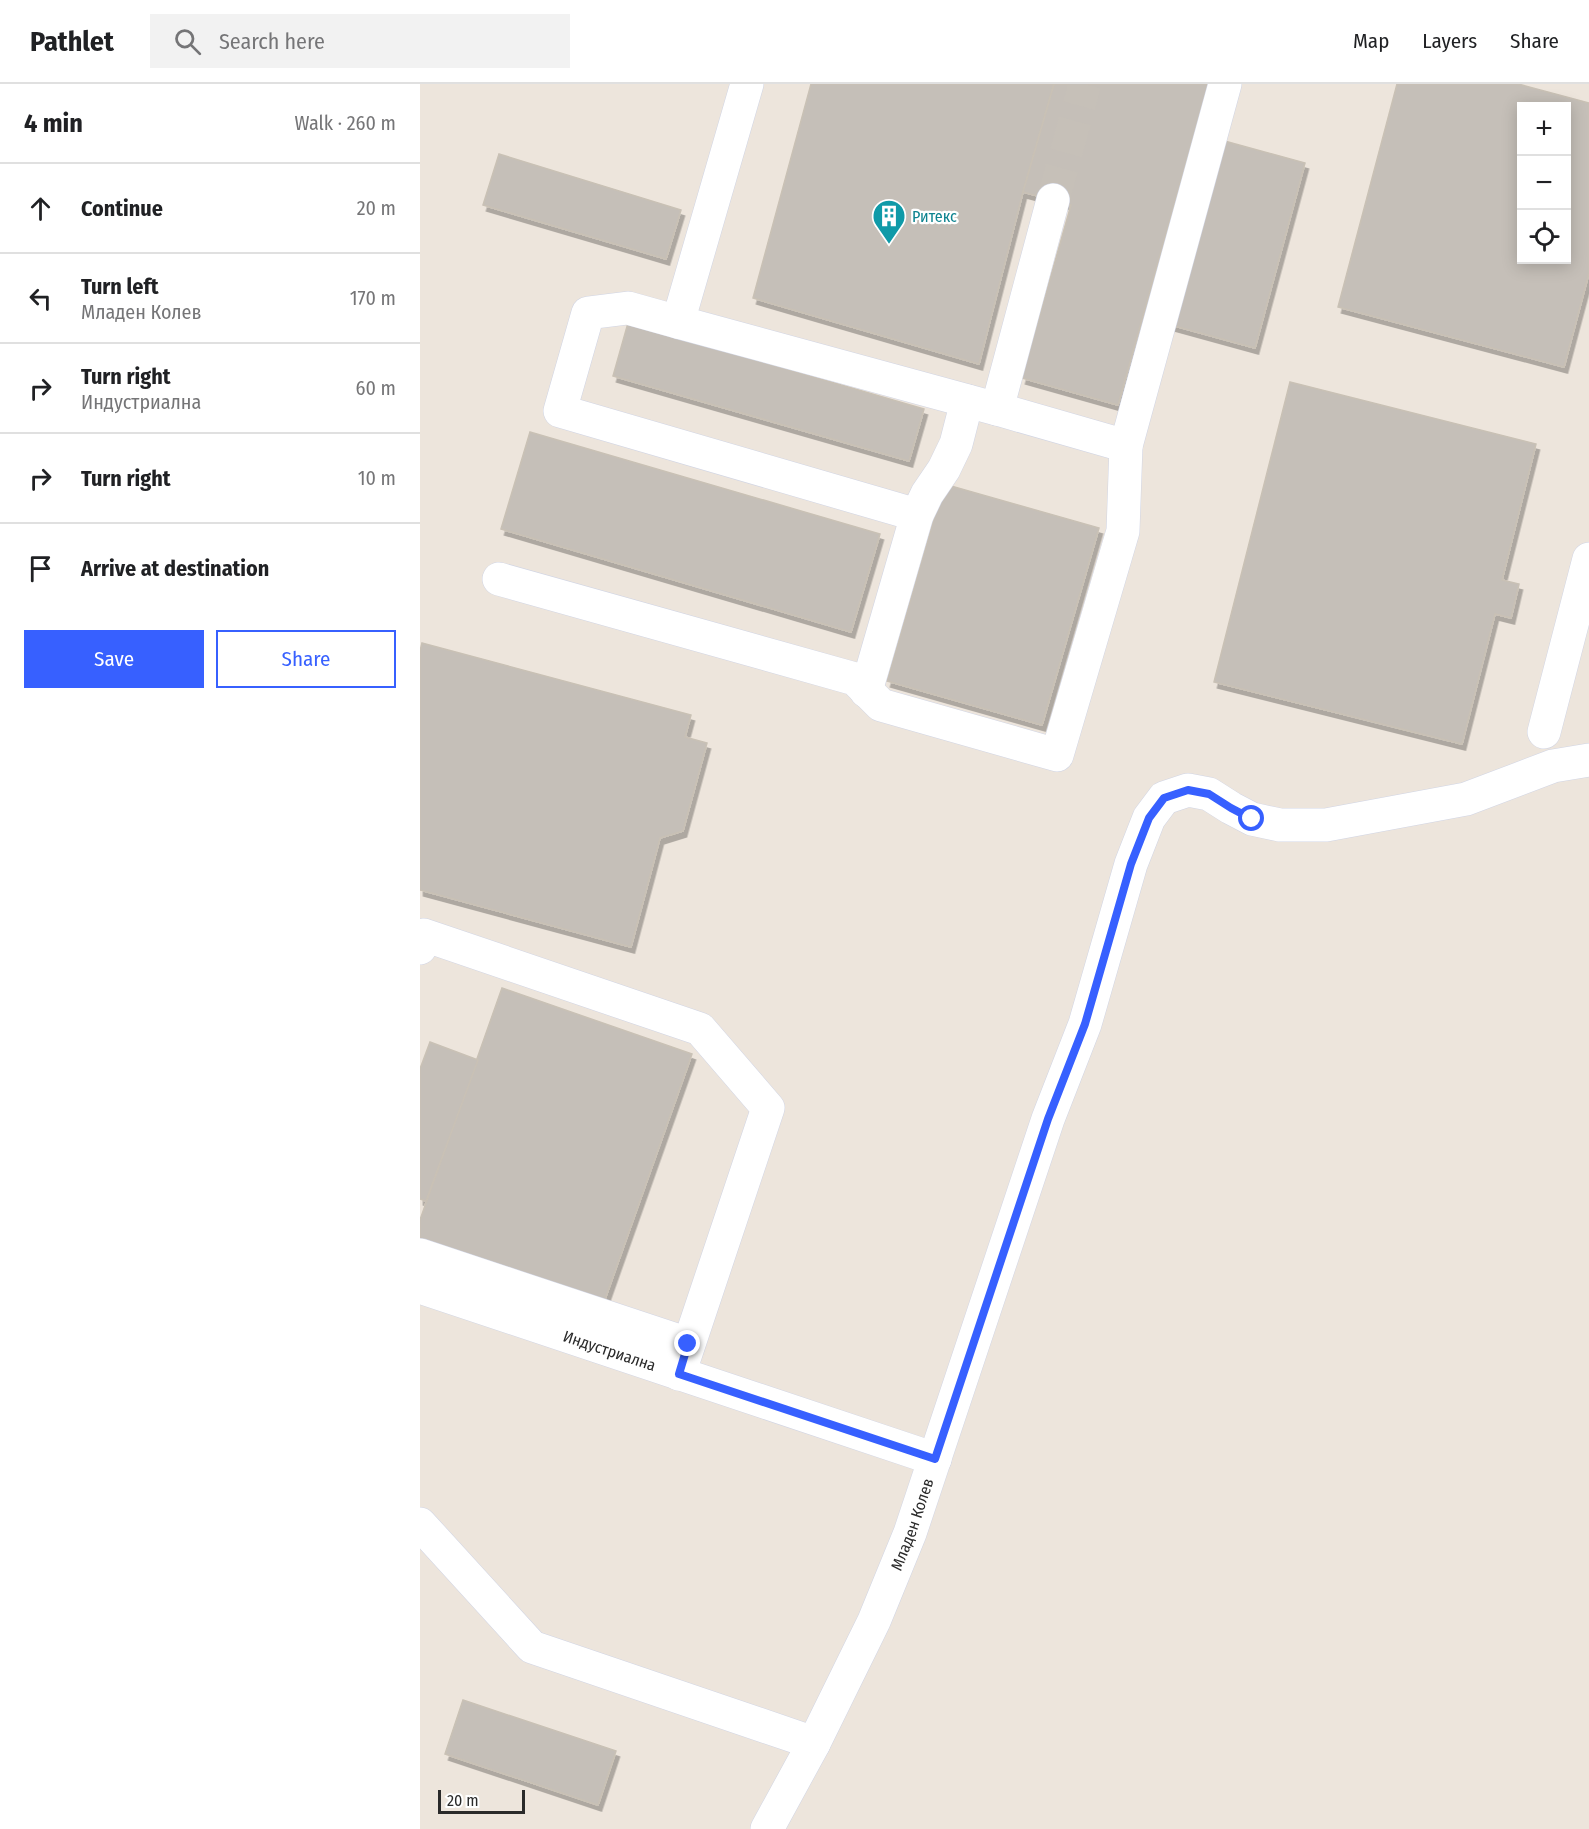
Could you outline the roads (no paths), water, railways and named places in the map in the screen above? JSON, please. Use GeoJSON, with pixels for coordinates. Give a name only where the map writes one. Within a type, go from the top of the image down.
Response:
{"type":"FeatureCollection","features":[{"type":"Feature","properties":{"kind":"street"},"geometry":{"type":"LineString","coordinates":[[678,322],[747,84]]}},
{"type":"Feature","properties":{"kind":"street"},"geometry":{"type":"LineString","coordinates":[[499,579],[855,679],[880,705],[1057,755],[1124,531],[1126,446],[1225,84]]}},
{"type":"Feature","properties":{"kind":"street"},"geometry":{"type":"LineString","coordinates":[[866,691],[917,515],[956,444],[982,405],[1053,200]]}},
{"type":"Feature","properties":{"kind":"street"},"geometry":{"type":"LineString","coordinates":[[917,515],[560,411],[588,313],[628,308],[1126,446]]}},
{"type":"Feature","properties":{"kind":"street"},"geometry":{"type":"LineString","coordinates":[[1544,732],[1589,559]]}},
{"type":"Feature","properties":{"kind":"street","name":"Младен Колев"},"geometry":{"type":"LineString","coordinates":[[767,1829],[814,1743],[874,1621],[910,1533],[1048,1119],[1085,1024],[1131,864],[1149,818],[1164,798],[1188,790],[1209,794],[1252,819],[1281,825],[1326,825],[1466,799],[1553,766],[1589,760]]}},
{"type":"Feature","properties":{"kind":"street"},"geometry":{"type":"LineString","coordinates":[[420,948],[424,935],[700,1029],[768,1108],[684,1359],[420,1255]]}},
{"type":"Feature","properties":{"kind":"street","name":"Индустриална"},"geometry":{"type":"LineString","coordinates":[[420,1287],[684,1359],[935,1459]]}},
{"type":"Feature","properties":{"kind":"street"},"geometry":{"type":"LineString","coordinates":[[420,1524],[532,1647],[814,1743]]}},
{"type":"Feature","properties":{"kind":"tunnel"},"geometry":{"type":"LineString","coordinates":[[1053,200],[1085,84]]}},
{"type":"Feature","properties":{"kind":"place","name":"Ритекс"},"geometry":{"type":"Point","coordinates":[889,245]}}]}
